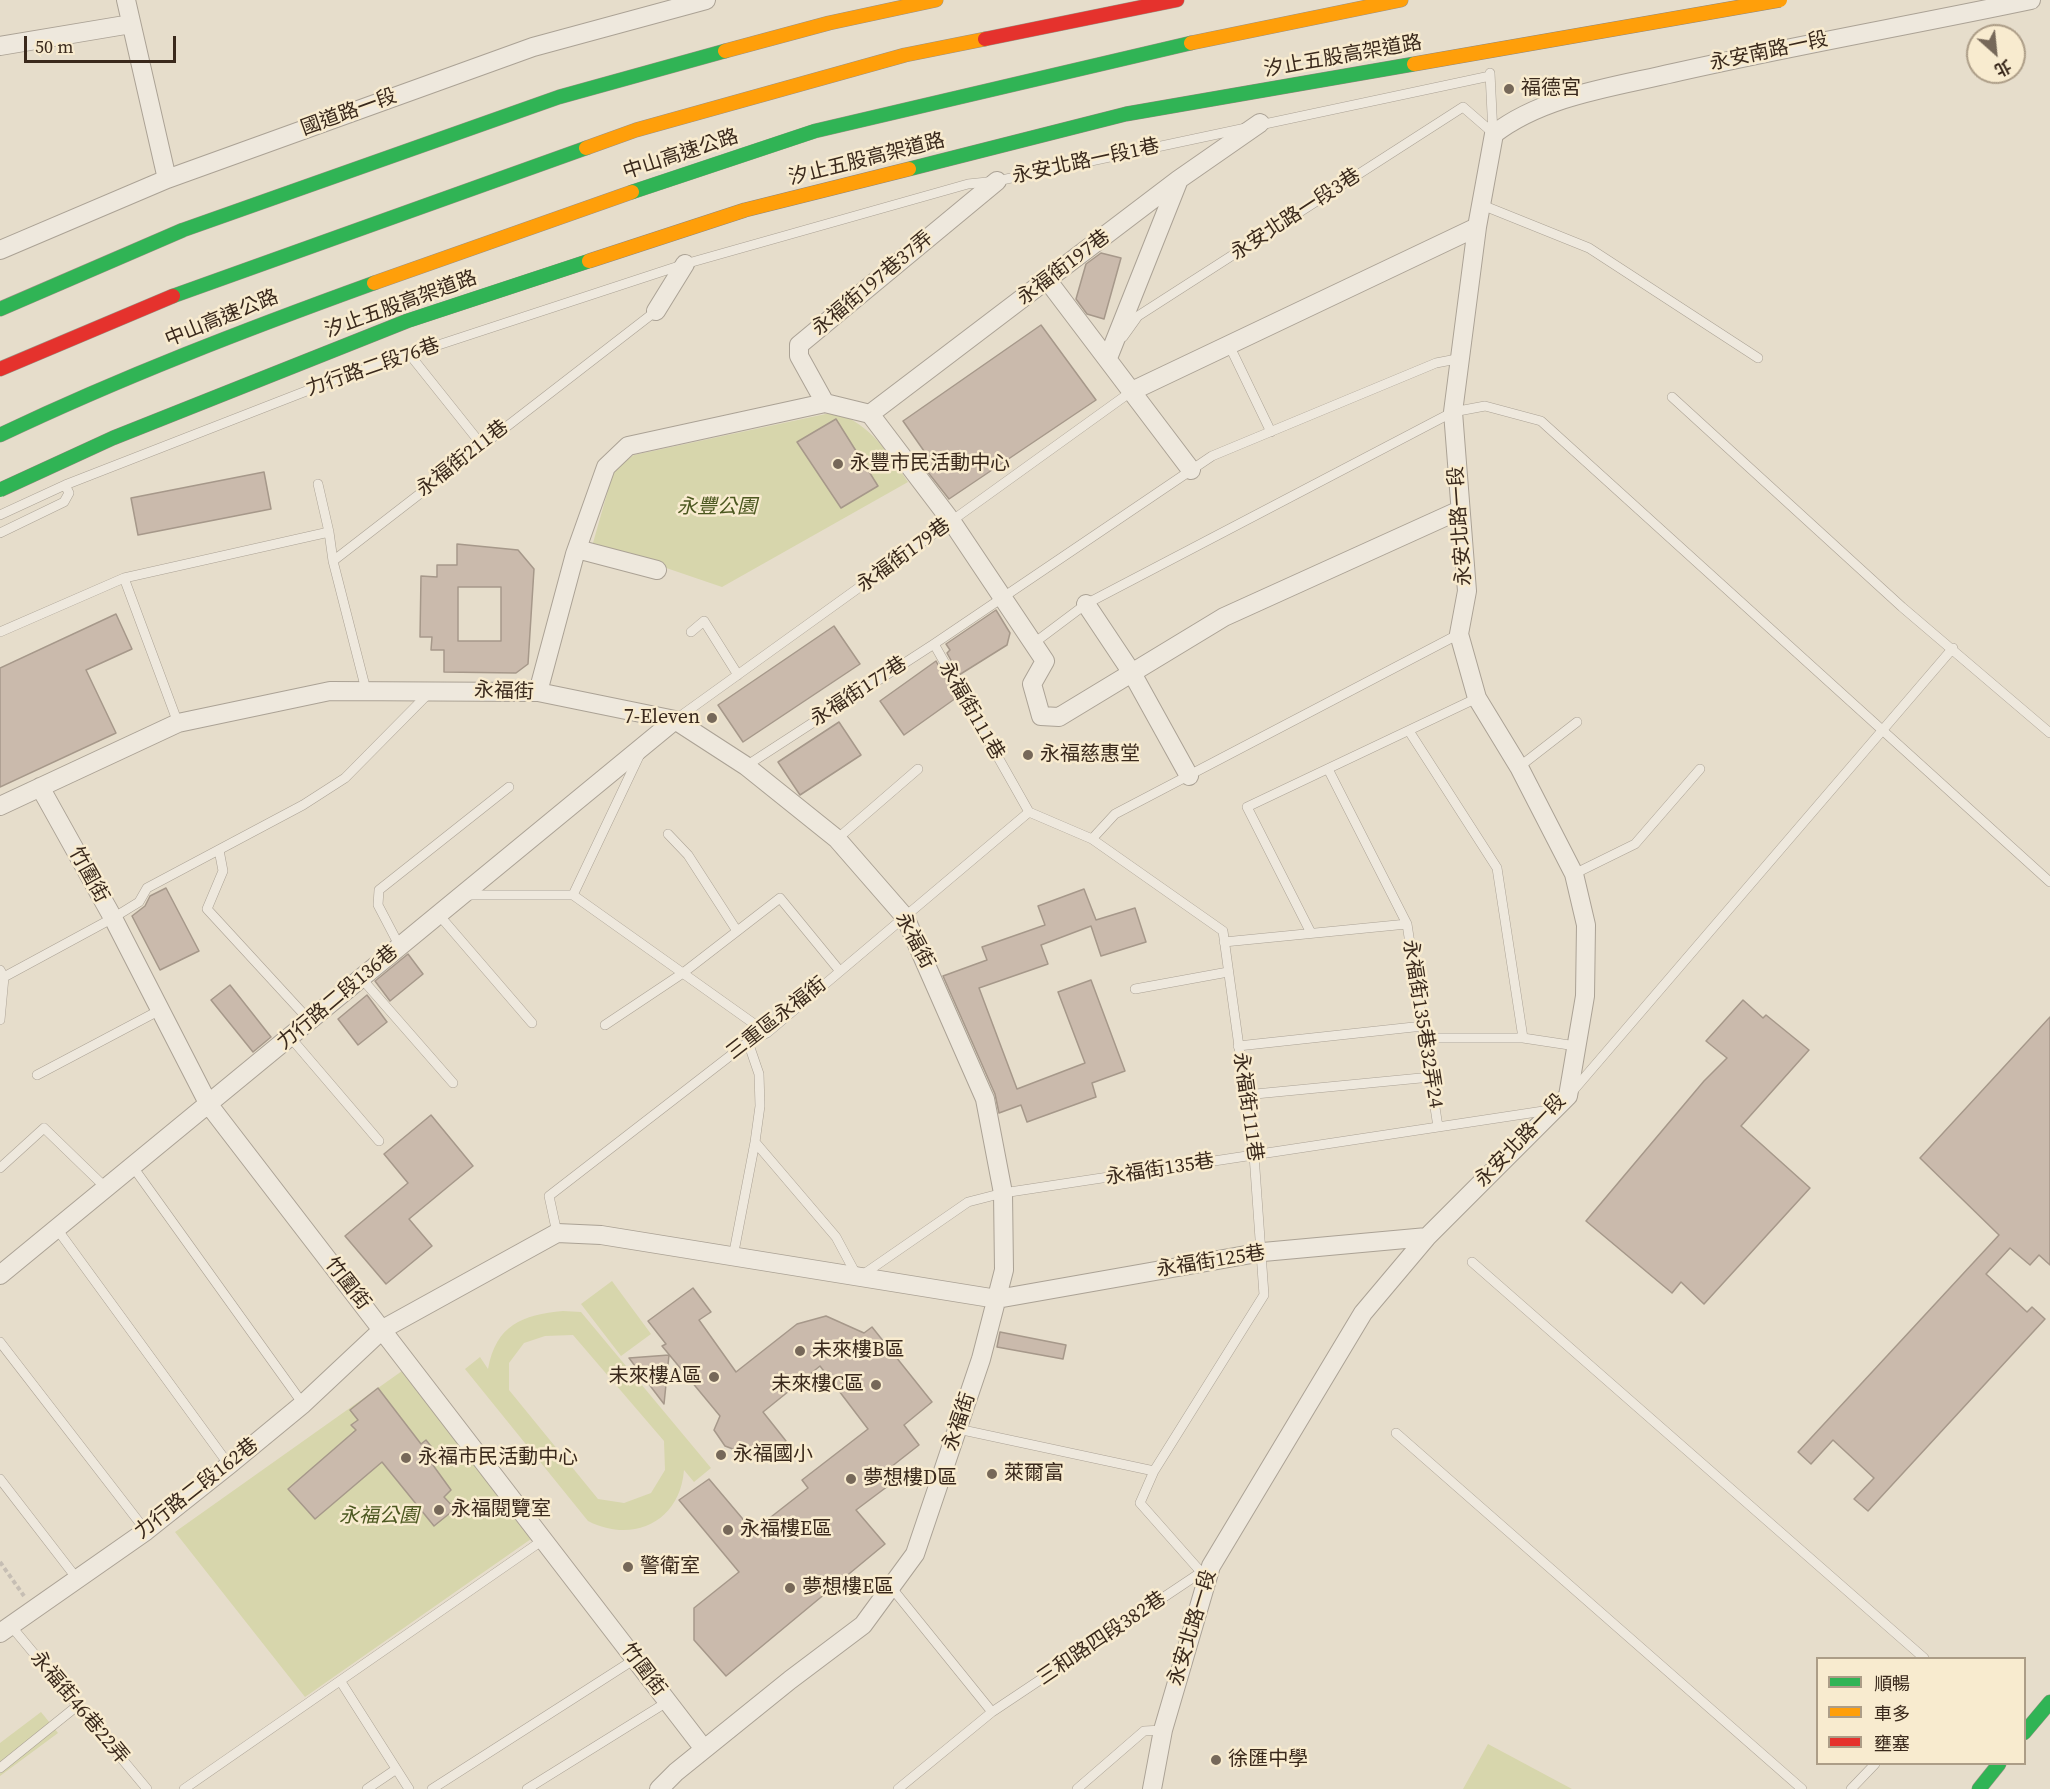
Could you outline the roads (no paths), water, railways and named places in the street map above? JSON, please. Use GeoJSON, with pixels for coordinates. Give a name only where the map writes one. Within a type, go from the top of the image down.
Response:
{"type":"FeatureCollection","features":[{"type":"Feature","properties":{"kind":"main road"},"geometry":{"type":"LineString","coordinates":[[0,309],[183,230],[559,97],[829,23],[936,0]]}},
{"type":"Feature","properties":{"kind":"main road","name":"中山高速公路"},"geometry":{"type":"LineString","coordinates":[[0,369],[203,283],[636,130],[905,56],[1177,0]]}},
{"type":"Feature","properties":{"kind":"main road","name":"中山高速公路"},"geometry":{"type":"LineString","coordinates":[[0,435],[84,395],[271,320],[535,224],[815,131],[1133,54],[1401,0]]}},
{"type":"Feature","properties":{"kind":"main road","name":"汐止五股高架道路"},"geometry":{"type":"LineString","coordinates":[[0,490],[113,438],[407,321],[745,210],[1126,114],[1780,0]]}},
{"type":"Feature","properties":{"kind":"main road"},"geometry":{"type":"LineString","coordinates":[[2026,1732],[2050,1702]]}},
{"type":"Feature","properties":{"kind":"main road"},"geometry":{"type":"LineString","coordinates":[[1978,1789],[1999,1765]]}},
{"type":"Feature","properties":{"kind":"street"},"geometry":{"type":"LineString","coordinates":[[126,0],[167,179]]}},
{"type":"Feature","properties":{"kind":"street","name":"國道路一段"},"geometry":{"type":"LineString","coordinates":[[0,250],[167,179],[533,47],[706,0]]}},
{"type":"Feature","properties":{"kind":"street","name":"永安南路一段"},"geometry":{"type":"LineString","coordinates":[[1493,134],[1512,120],[1558,101],[1624,84],[1790,46],[2031,0]]}},
{"type":"Feature","properties":{"kind":"street"},"geometry":{"type":"LineString","coordinates":[[0,46],[131,24]]}},
{"type":"Feature","properties":{"kind":"street","name":"永福街197巷"},"geometry":{"type":"LineString","coordinates":[[870,414],[1178,180],[1260,123]]}},
{"type":"Feature","properties":{"kind":"street","name":"永安北路一段"},"geometry":{"type":"LineString","coordinates":[[1152,1789],[1163,1730],[1206,1569],[1363,1313],[1427,1237],[1562,1103],[1576,1046],[1585,996],[1586,925],[1574,874],[1519,767],[1477,698],[1459,634],[1467,591],[1453,412],[1462,358],[1477,227],[1493,134]]}},
{"type":"Feature","properties":{"kind":"street"},"geometry":{"type":"LineString","coordinates":[[1108,358],[1178,180]]}},
{"type":"Feature","properties":{"kind":"street","name":"永福街197巷37弄"},"geometry":{"type":"LineString","coordinates":[[825,403],[799,356],[799,345],[997,181]]}},
{"type":"Feature","properties":{"kind":"street"},"geometry":{"type":"LineString","coordinates":[[1132,391],[1230,347],[1477,227]]}},
{"type":"Feature","properties":{"kind":"street","name":"永福街211巷"},"geometry":{"type":"LineString","coordinates":[[656,311],[685,264]]}},
{"type":"Feature","properties":{"kind":"street"},"geometry":{"type":"LineString","coordinates":[[1048,281],[1191,470]]}},
{"type":"Feature","properties":{"kind":"street"},"geometry":{"type":"LineString","coordinates":[[538,692],[577,549],[606,468],[628,446],[825,403],[870,414],[952,522],[1045,661],[1032,684],[1041,716],[1059,717],[1224,617],[1460,510]]}},
{"type":"Feature","properties":{"kind":"street"},"geometry":{"type":"LineString","coordinates":[[577,549],[657,570]]}},
{"type":"Feature","properties":{"kind":"street"},"geometry":{"type":"LineString","coordinates":[[1086,604],[1132,673],[1189,776]]}},
{"type":"Feature","properties":{"kind":"street","name":"永福街"},"geometry":{"type":"LineString","coordinates":[[0,806],[178,723],[330,691],[538,692],[675,720],[746,766],[837,839],[905,917],[927,961],[985,1099],[1003,1193],[1004,1270],[981,1359],[915,1554],[863,1625],[704,1749],[659,1789]]}},
{"type":"Feature","properties":{"kind":"street","name":"力行路二段136巷"},"geometry":{"type":"LineString","coordinates":[[0,1275],[675,720]]}},
{"type":"Feature","properties":{"kind":"street","name":"竹圍街"},"geometry":{"type":"LineString","coordinates":[[40,788],[112,918],[209,1105],[704,1749]]}},
{"type":"Feature","properties":{"kind":"street","name":"永福街125巷"},"geometry":{"type":"LineString","coordinates":[[557,1233],[602,1235],[997,1299],[1263,1252],[1427,1237]]}},
{"type":"Feature","properties":{"kind":"street","name":"力行路二段162巷"},"geometry":{"type":"LineString","coordinates":[[6,1630],[36,1611],[146,1531],[229,1465],[303,1404],[383,1329],[557,1233]]}},
{"type":"Feature","properties":{"kind":"lane","name":"永安北路一段1巷"},"geometry":{"type":"LineString","coordinates":[[685,264],[968,184],[997,181],[1490,73],[1493,134]]}},
{"type":"Feature","properties":{"kind":"lane","name":"永安北路一段3巷"},"geometry":{"type":"LineString","coordinates":[[1108,358],[1138,316],[1464,107],[1493,134]]}},
{"type":"Feature","properties":{"kind":"lane"},"geometry":{"type":"LineString","coordinates":[[1482,205],[1589,248],[1758,358]]}},
{"type":"Feature","properties":{"kind":"lane","name":"力行路二段76巷"},"geometry":{"type":"LineString","coordinates":[[0,515],[65,485],[350,374],[685,264]]}},
{"type":"Feature","properties":{"kind":"lane","name":"永福街211巷"},"geometry":{"type":"LineString","coordinates":[[333,561],[481,444],[656,311]]}},
{"type":"Feature","properties":{"kind":"lane"},"geometry":{"type":"LineString","coordinates":[[1230,347],[1271,432]]}},
{"type":"Feature","properties":{"kind":"lane"},"geometry":{"type":"LineString","coordinates":[[410,355],[481,444]]}},
{"type":"Feature","properties":{"kind":"lane"},"geometry":{"type":"LineString","coordinates":[[746,766],[933,644],[1212,456],[1437,363],[1462,358]]}},
{"type":"Feature","properties":{"kind":"lane","name":"永福街179巷"},"geometry":{"type":"LineString","coordinates":[[675,720],[1132,391]]}},
{"type":"Feature","properties":{"kind":"lane"},"geometry":{"type":"LineString","coordinates":[[1672,397],[1902,607],[1953,648],[2050,733]]}},
{"type":"Feature","properties":{"kind":"lane"},"geometry":{"type":"LineString","coordinates":[[1034,643],[1086,604],[1453,412],[1485,406],[1541,421],[2050,882]]}},
{"type":"Feature","properties":{"kind":"lane"},"geometry":{"type":"LineString","coordinates":[[318,484],[333,561],[366,690]]}},
{"type":"Feature","properties":{"kind":"lane"},"geometry":{"type":"LineString","coordinates":[[0,533],[64,502],[69,493],[65,485]]}},
{"type":"Feature","properties":{"kind":"lane"},"geometry":{"type":"LineString","coordinates":[[0,632],[124,578],[329,532]]}},
{"type":"Feature","properties":{"kind":"lane"},"geometry":{"type":"LineString","coordinates":[[124,578],[178,723]]}},
{"type":"Feature","properties":{"kind":"lane","name":"永福街177巷"},"geometry":{"type":"LineString","coordinates":[[746,766],[1003,597]]}},
{"type":"Feature","properties":{"kind":"lane"},"geometry":{"type":"LineString","coordinates":[[691,632],[704,621],[738,675]]}},
{"type":"Feature","properties":{"kind":"lane"},"geometry":{"type":"LineString","coordinates":[[1092,839],[1115,814],[1459,634]]}},
{"type":"Feature","properties":{"kind":"lane","name":"永福街111巷"},"geometry":{"type":"LineString","coordinates":[[933,644],[1029,812],[1092,839],[1223,931],[1254,1155],[1263,1252],[1264,1294],[1154,1472],[1140,1503],[1206,1569]]}},
{"type":"Feature","properties":{"kind":"lane"},"geometry":{"type":"LineString","coordinates":[[1562,1103],[1953,648]]}},
{"type":"Feature","properties":{"kind":"lane"},"geometry":{"type":"LineString","coordinates":[[0,1020],[2,973],[112,918],[139,902],[147,888],[303,805],[345,777],[432,690]]}},
{"type":"Feature","properties":{"kind":"lane"},"geometry":{"type":"LineString","coordinates":[[1311,933],[1247,807],[1477,698]]}},
{"type":"Feature","properties":{"kind":"lane"},"geometry":{"type":"LineString","coordinates":[[1519,767],[1577,722]]}},
{"type":"Feature","properties":{"kind":"lane"},"geometry":{"type":"LineString","coordinates":[[1409,730],[1497,868],[1523,1038]]}},
{"type":"Feature","properties":{"kind":"lane"},"geometry":{"type":"LineString","coordinates":[[573,895],[643,747]]}},
{"type":"Feature","properties":{"kind":"lane"},"geometry":{"type":"LineString","coordinates":[[837,839],[918,769]]}},
{"type":"Feature","properties":{"kind":"lane"},"geometry":{"type":"LineString","coordinates":[[1574,874],[1635,844],[1700,769]]}},
{"type":"Feature","properties":{"kind":"lane"},"geometry":{"type":"LineString","coordinates":[[1328,770],[1407,924]]}},
{"type":"Feature","properties":{"kind":"lane"},"geometry":{"type":"LineString","coordinates":[[400,947],[378,905],[379,890],[509,787]]}},
{"type":"Feature","properties":{"kind":"lane","name":"三重區永福街"},"geometry":{"type":"LineString","coordinates":[[557,1233],[549,1196],[748,1042],[767,1033],[1029,812]]}},
{"type":"Feature","properties":{"kind":"lane"},"geometry":{"type":"LineString","coordinates":[[668,834],[688,855],[737,931]]}},
{"type":"Feature","properties":{"kind":"lane"},"geometry":{"type":"LineString","coordinates":[[219,850],[223,871],[207,909],[310,1021]]}},
{"type":"Feature","properties":{"kind":"lane"},"geometry":{"type":"LineString","coordinates":[[464,895],[573,895],[767,1033]]}},
{"type":"Feature","properties":{"kind":"lane"},"geometry":{"type":"LineString","coordinates":[[605,1025],[683,973],[780,898],[839,970]]}},
{"type":"Feature","properties":{"kind":"lane"},"geometry":{"type":"LineString","coordinates":[[439,915],[532,1023]]}},
{"type":"Feature","properties":{"kind":"lane","name":"永福街135巷32弄24"},"geometry":{"type":"LineString","coordinates":[[1224,942],[1407,924],[1438,1127]]}},
{"type":"Feature","properties":{"kind":"lane"},"geometry":{"type":"LineString","coordinates":[[1135,989],[1228,972]]}},
{"type":"Feature","properties":{"kind":"lane"},"geometry":{"type":"LineString","coordinates":[[362,979],[453,1083]]}},
{"type":"Feature","properties":{"kind":"lane"},"geometry":{"type":"LineString","coordinates":[[37,1075],[160,1010]]}},
{"type":"Feature","properties":{"kind":"lane"},"geometry":{"type":"LineString","coordinates":[[1238,1046],[1423,1026]]}},
{"type":"Feature","properties":{"kind":"lane"},"geometry":{"type":"LineString","coordinates":[[290,1037],[379,1141]]}},
{"type":"Feature","properties":{"kind":"lane"},"geometry":{"type":"LineString","coordinates":[[1425,1038],[1523,1038],[1576,1046]]}},
{"type":"Feature","properties":{"kind":"lane"},"geometry":{"type":"LineString","coordinates":[[733,1257],[760,1106],[759,1074],[748,1042]]}},
{"type":"Feature","properties":{"kind":"lane"},"geometry":{"type":"LineString","coordinates":[[1245,1095],[1431,1077]]}},
{"type":"Feature","properties":{"kind":"lane","name":"永福街135巷"},"geometry":{"type":"LineString","coordinates":[[858,1278],[968,1202],[1003,1193],[1438,1127],[1562,1103]]}},
{"type":"Feature","properties":{"kind":"lane"},"geometry":{"type":"LineString","coordinates":[[0,1168],[44,1128],[106,1188]]}},
{"type":"Feature","properties":{"kind":"lane"},"geometry":{"type":"LineString","coordinates":[[755,1142],[836,1237],[858,1278]]}},
{"type":"Feature","properties":{"kind":"lane"},"geometry":{"type":"LineString","coordinates":[[133,1167],[303,1404]]}},
{"type":"Feature","properties":{"kind":"lane"},"geometry":{"type":"LineString","coordinates":[[57,1228],[229,1465]]}},
{"type":"Feature","properties":{"kind":"lane"},"geometry":{"type":"LineString","coordinates":[[1472,1262],[1922,1657]]}},
{"type":"Feature","properties":{"kind":"lane"},"geometry":{"type":"LineString","coordinates":[[0,1342],[146,1531]]}},
{"type":"Feature","properties":{"kind":"lane"},"geometry":{"type":"LineString","coordinates":[[958,1428],[1154,1472]]}},
{"type":"Feature","properties":{"kind":"lane"},"geometry":{"type":"LineString","coordinates":[[1396,1433],[1802,1789]]}},
{"type":"Feature","properties":{"kind":"lane"},"geometry":{"type":"LineString","coordinates":[[0,1479],[78,1580]]}},
{"type":"Feature","properties":{"kind":"lane"},"geometry":{"type":"LineString","coordinates":[[184,1789],[543,1540]]}},
{"type":"Feature","properties":{"kind":"lane","name":"三和路四段382巷"},"geometry":{"type":"LineString","coordinates":[[898,1789],[992,1712],[1206,1569]]}},
{"type":"Feature","properties":{"kind":"lane"},"geometry":{"type":"LineString","coordinates":[[891,1587],[992,1712]]}},
{"type":"Feature","properties":{"kind":"lane","name":"永福街46巷22弄"},"geometry":{"type":"LineString","coordinates":[[6,1630],[77,1706],[147,1789]]}},
{"type":"Feature","properties":{"kind":"lane"},"geometry":{"type":"LineString","coordinates":[[432,1789],[635,1659]]}},
{"type":"Feature","properties":{"kind":"lane"},"geometry":{"type":"LineString","coordinates":[[341,1682],[409,1789]]}},
{"type":"Feature","properties":{"kind":"lane"},"geometry":{"type":"LineString","coordinates":[[527,1789],[668,1702]]}},
{"type":"Feature","properties":{"kind":"lane"},"geometry":{"type":"LineString","coordinates":[[0,1768],[77,1706]]}},
{"type":"Feature","properties":{"kind":"lane"},"geometry":{"type":"LineString","coordinates":[[1077,1789],[1144,1731],[1163,1730]]}},
{"type":"Feature","properties":{"kind":"lane"},"geometry":{"type":"LineString","coordinates":[[1851,1789],[1874,1765]]}},
{"type":"Feature","properties":{"kind":"lane"},"geometry":{"type":"LineString","coordinates":[[368,1789],[395,1770]]}},
{"type":"Feature","properties":{"kind":"place","name":"福德宮"},"geometry":{"type":"Point","coordinates":[1509,89]}},
{"type":"Feature","properties":{"kind":"place","name":"永豐市民活動中心"},"geometry":{"type":"Point","coordinates":[838,464]}},
{"type":"Feature","properties":{"kind":"place","name":"7-Eleven"},"geometry":{"type":"Point","coordinates":[712,718]}},
{"type":"Feature","properties":{"kind":"place","name":"永福慈惠堂"},"geometry":{"type":"Point","coordinates":[1028,755]}},
{"type":"Feature","properties":{"kind":"place","name":"未來樓B區"},"geometry":{"type":"Point","coordinates":[800,1351]}},
{"type":"Feature","properties":{"kind":"place","name":"未來樓A區"},"geometry":{"type":"Point","coordinates":[714,1377]}},
{"type":"Feature","properties":{"kind":"place","name":"未來樓C區"},"geometry":{"type":"Point","coordinates":[876,1385]}},
{"type":"Feature","properties":{"kind":"place","name":"永福國小"},"geometry":{"type":"Point","coordinates":[721,1455]}},
{"type":"Feature","properties":{"kind":"place","name":"永福市民活動中心"},"geometry":{"type":"Point","coordinates":[406,1458]}},
{"type":"Feature","properties":{"kind":"place","name":"萊爾富"},"geometry":{"type":"Point","coordinates":[992,1474]}},
{"type":"Feature","properties":{"kind":"place","name":"夢想樓D區"},"geometry":{"type":"Point","coordinates":[851,1479]}},
{"type":"Feature","properties":{"kind":"place","name":"永福閱覽室"},"geometry":{"type":"Point","coordinates":[439,1510]}},
{"type":"Feature","properties":{"kind":"place","name":"永福樓E區"},"geometry":{"type":"Point","coordinates":[728,1530]}},
{"type":"Feature","properties":{"kind":"place","name":"警衛室"},"geometry":{"type":"Point","coordinates":[628,1567]}},
{"type":"Feature","properties":{"kind":"place","name":"夢想樓E區"},"geometry":{"type":"Point","coordinates":[790,1588]}},
{"type":"Feature","properties":{"kind":"place","name":"徐匯中學"},"geometry":{"type":"Point","coordinates":[1216,1760]}},
{"type":"Feature","properties":{"kind":"park label","name":"永豐公園"},"geometry":{"type":"Point","coordinates":[717,508]}},
{"type":"Feature","properties":{"kind":"park label","name":"永福公園"},"geometry":{"type":"Point","coordinates":[379,1517]}}]}
